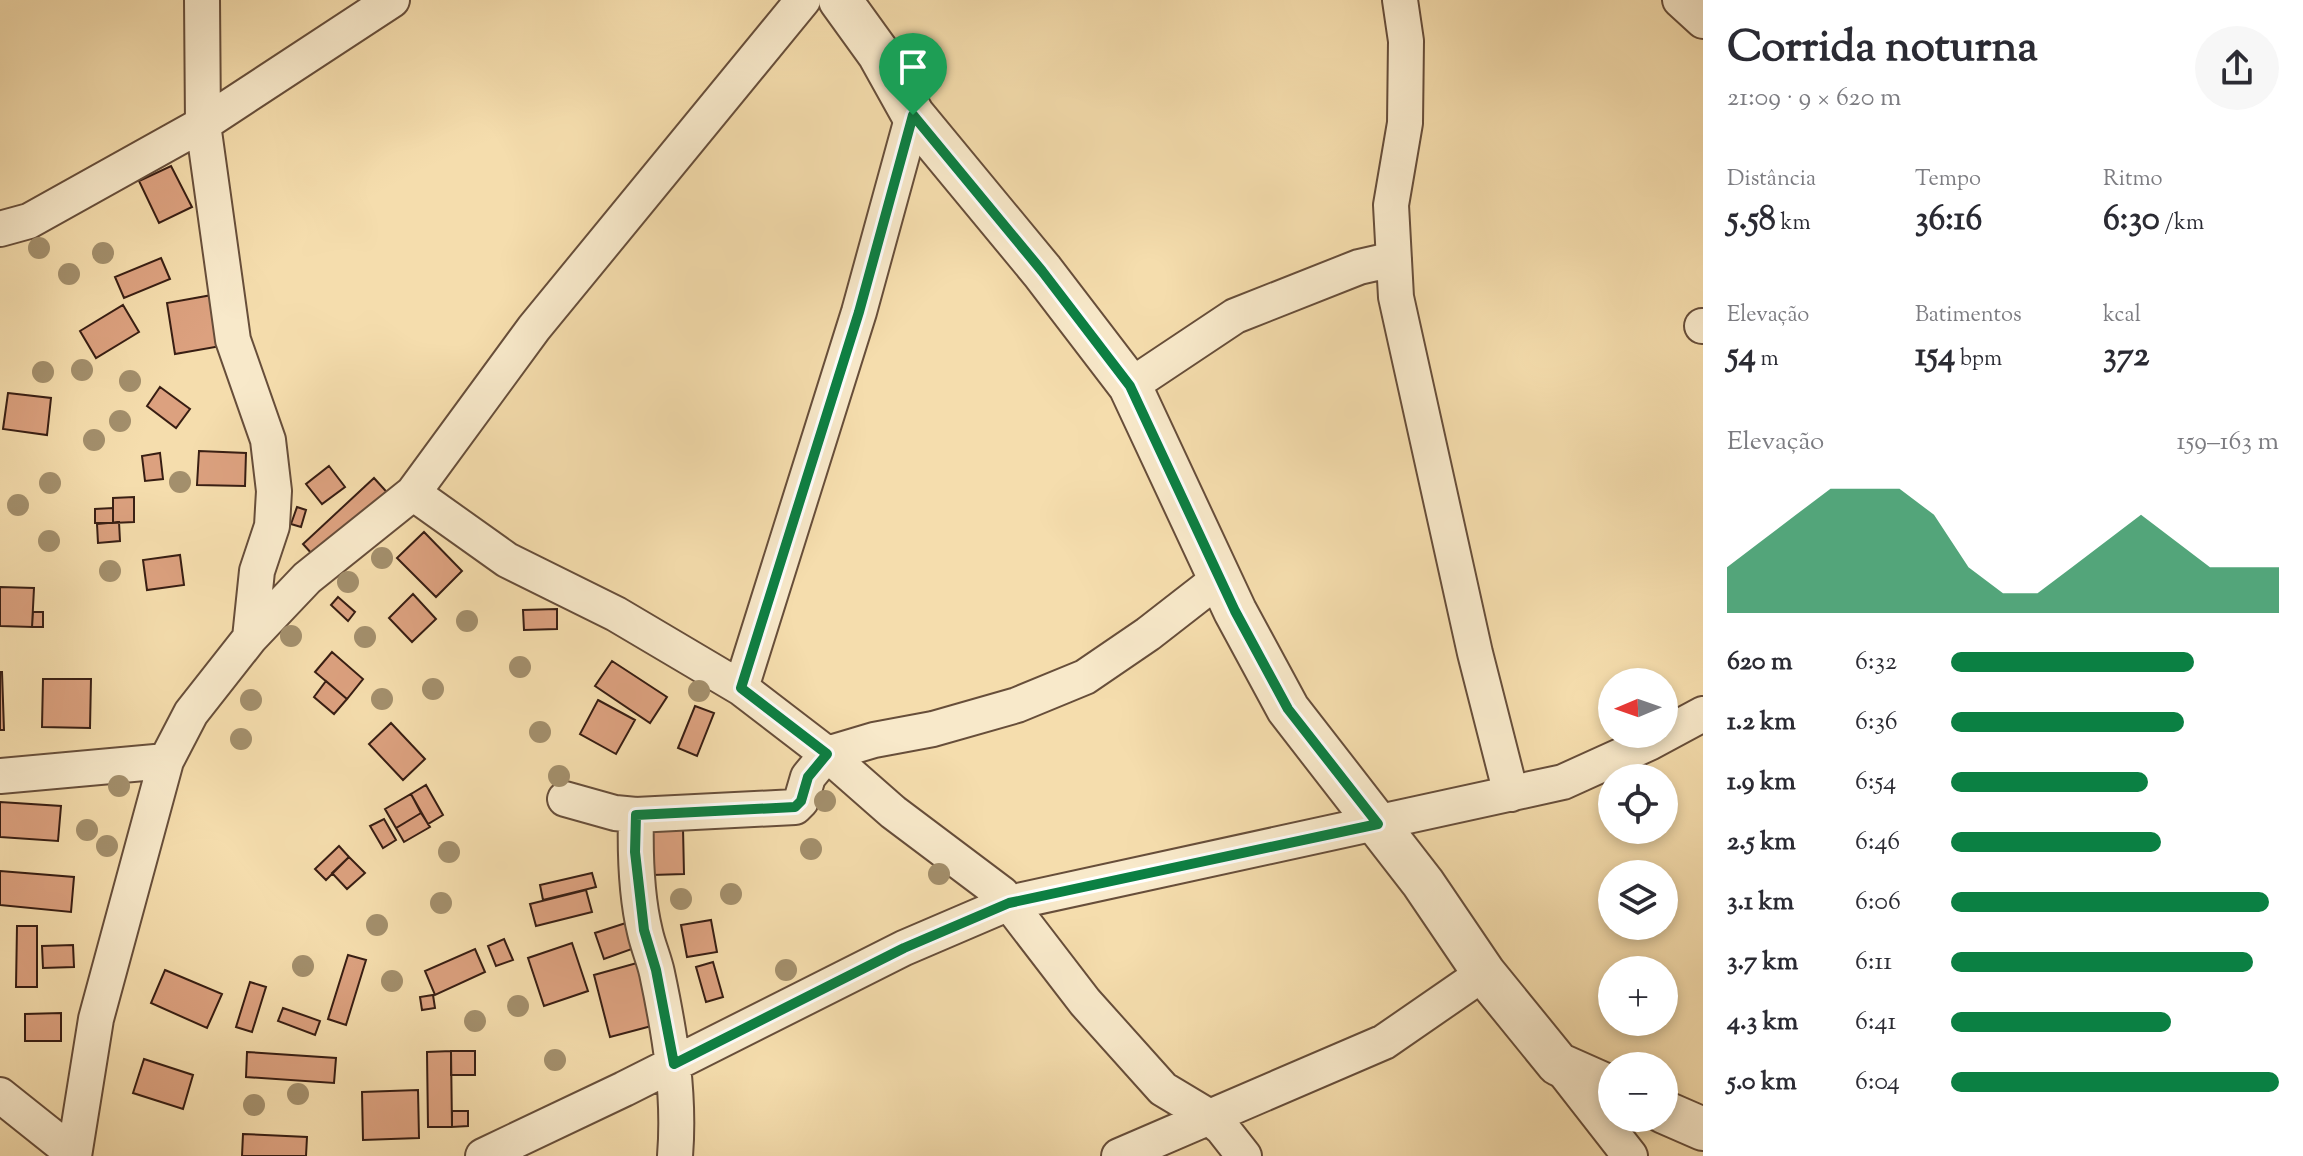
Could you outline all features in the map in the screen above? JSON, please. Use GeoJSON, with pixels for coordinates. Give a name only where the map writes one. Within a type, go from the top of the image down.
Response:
{"type":"FeatureCollection","features":[{"type":"Feature","properties":{"kind":"street"},"geometry":{"type":"LineString","coordinates":[[202,0],[203,124],[233,340],[268,440],[274,491],[272,526],[257,571],[250,638]]}},
{"type":"Feature","properties":{"kind":"street"},"geometry":{"type":"LineString","coordinates":[[0,229],[29,221],[203,124],[392,0]]}},
{"type":"Feature","properties":{"kind":"street"},"geometry":{"type":"LineString","coordinates":[[0,1095],[74,1155],[96,1019],[166,761],[191,713],[250,638],[307,578],[413,493],[534,328],[803,0]]}},
{"type":"Feature","properties":{"kind":"street"},"geometry":{"type":"LineString","coordinates":[[840,0],[879,54],[913,115],[1042,271],[1130,386],[1220,578],[1288,709],[1423,883],[1484,973],[1630,1156]]}},
{"type":"Feature","properties":{"kind":"street"},"geometry":{"type":"LineString","coordinates":[[1400,0],[1406,41],[1405,123],[1391,205],[1396,297],[1475,653],[1511,794]]}},
{"type":"Feature","properties":{"kind":"street"},"geometry":{"type":"LineString","coordinates":[[1680,0],[1703,21]]}},
{"type":"Feature","properties":{"kind":"street"},"geometry":{"type":"LineString","coordinates":[[741,688],[859,312],[913,115]]}},
{"type":"Feature","properties":{"kind":"street"},"geometry":{"type":"LineString","coordinates":[[1130,386],[1235,316],[1359,267],[1394,259]]}},
{"type":"Feature","properties":{"kind":"street"},"geometry":{"type":"LineString","coordinates":[[413,493],[507,560],[616,614],[741,688],[827,754],[893,812],[1002,894],[1085,1002],[1163,1089],[1208,1116],[1244,1156]]}},
{"type":"Feature","properties":{"kind":"street"},"geometry":{"type":"LineString","coordinates":[[565,799],[615,813],[636,815],[795,807],[801,801],[808,777],[827,754],[1017,705],[1085,677],[1148,634],[1220,578]]}},
{"type":"Feature","properties":{"kind":"street"},"geometry":{"type":"LineString","coordinates":[[483,1156],[904,948],[1009,903],[1563,782],[1649,743],[1703,714]]}},
{"type":"Feature","properties":{"kind":"street"},"geometry":{"type":"LineString","coordinates":[[0,776],[166,761]]}},
{"type":"Feature","properties":{"kind":"street"},"geometry":{"type":"LineString","coordinates":[[636,815],[635,852],[644,930],[656,970],[674,1064],[675,1156]]}},
{"type":"Feature","properties":{"kind":"street"},"geometry":{"type":"LineString","coordinates":[[1119,1156],[1384,1042],[1484,973]]}},
{"type":"Feature","properties":{"kind":"street"},"geometry":{"type":"LineString","coordinates":[[1558,1064],[1598,1082]]}},
{"type":"Feature","properties":{"kind":"street"},"geometry":{"type":"LineString","coordinates":[[1678,1118],[1703,1129]]}},
{"type":"Feature","properties":{"kind":"building"},"geometry":{"type":"Polygon","coordinates":[[[171,166],[192,207],[159,223],[139,181],[171,166]]]}},
{"type":"Feature","properties":{"kind":"building"},"geometry":{"type":"Polygon","coordinates":[[[161,258],[170,279],[124,298],[115,277],[161,258]]]}},
{"type":"Feature","properties":{"kind":"building"},"geometry":{"type":"Polygon","coordinates":[[[212,295],[221,346],[175,354],[167,303],[212,295]]]}},
{"type":"Feature","properties":{"kind":"building"},"geometry":{"type":"Polygon","coordinates":[[[123,305],[139,332],[96,358],[80,331],[123,305]]]}},
{"type":"Feature","properties":{"kind":"building"},"geometry":{"type":"Polygon","coordinates":[[[160,387],[190,409],[176,428],[147,406],[160,387]]]}},
{"type":"Feature","properties":{"kind":"building"},"geometry":{"type":"Polygon","coordinates":[[[8,393],[51,398],[47,435],[3,429],[8,393]]]}},
{"type":"Feature","properties":{"kind":"building"},"geometry":{"type":"Polygon","coordinates":[[[199,451],[246,453],[245,486],[197,485],[199,451]]]}},
{"type":"Feature","properties":{"kind":"building"},"geometry":{"type":"Polygon","coordinates":[[[160,453],[163,479],[145,481],[142,456],[160,453]]]}},
{"type":"Feature","properties":{"kind":"building"},"geometry":{"type":"Polygon","coordinates":[[[329,466],[345,487],[322,504],[306,484],[329,466]]]}},
{"type":"Feature","properties":{"kind":"building"},"geometry":{"type":"Polygon","coordinates":[[[374,478],[393,499],[322,565],[303,544],[374,478]]]}},
{"type":"Feature","properties":{"kind":"building"},"geometry":{"type":"Polygon","coordinates":[[[134,497],[134,522],[113,523],[113,498],[134,497]]]}},
{"type":"Feature","properties":{"kind":"building"},"geometry":{"type":"Polygon","coordinates":[[[297,507],[306,510],[301,527],[291,524],[297,507]]]}},
{"type":"Feature","properties":{"kind":"building"},"geometry":{"type":"Polygon","coordinates":[[[113,508],[113,523],[95,523],[95,509],[113,508]]]}},
{"type":"Feature","properties":{"kind":"building"},"geometry":{"type":"Polygon","coordinates":[[[119,522],[120,541],[98,543],[97,524],[119,522]]]}},
{"type":"Feature","properties":{"kind":"building"},"geometry":{"type":"Polygon","coordinates":[[[424,532],[462,571],[436,597],[397,558],[424,532]]]}},
{"type":"Feature","properties":{"kind":"building"},"geometry":{"type":"Polygon","coordinates":[[[180,555],[184,585],[147,590],[143,560],[180,555]]]}},
{"type":"Feature","properties":{"kind":"building"},"geometry":{"type":"Polygon","coordinates":[[[0,587],[34,588],[32,627],[0,626],[0,587]]]}},
{"type":"Feature","properties":{"kind":"building"},"geometry":{"type":"Polygon","coordinates":[[[413,594],[436,619],[412,642],[389,618],[413,594]]]}},
{"type":"Feature","properties":{"kind":"building"},"geometry":{"type":"Polygon","coordinates":[[[338,597],[355,612],[348,621],[331,605],[338,597]]]}},
{"type":"Feature","properties":{"kind":"building"},"geometry":{"type":"Polygon","coordinates":[[[557,609],[557,629],[524,630],[523,610],[557,609]]]}},
{"type":"Feature","properties":{"kind":"building"},"geometry":{"type":"Polygon","coordinates":[[[33,612],[43,612],[43,627],[32,627],[33,612]]]}},
{"type":"Feature","properties":{"kind":"building"},"geometry":{"type":"Polygon","coordinates":[[[332,652],[363,679],[347,699],[315,672],[332,652]]]}},
{"type":"Feature","properties":{"kind":"building"},"geometry":{"type":"Polygon","coordinates":[[[612,661],[667,697],[650,723],[595,686],[612,661]]]}},
{"type":"Feature","properties":{"kind":"building"},"geometry":{"type":"Polygon","coordinates":[[[2,672],[4,730],[0,730],[2,672]]]}},
{"type":"Feature","properties":{"kind":"building"},"geometry":{"type":"Polygon","coordinates":[[[43,679],[91,679],[90,728],[42,727],[43,679]]]}},
{"type":"Feature","properties":{"kind":"building"},"geometry":{"type":"Polygon","coordinates":[[[326,681],[347,699],[334,714],[314,697],[326,681]]]}},
{"type":"Feature","properties":{"kind":"building"},"geometry":{"type":"Polygon","coordinates":[[[598,700],[635,720],[616,754],[580,734],[598,700]]]}},
{"type":"Feature","properties":{"kind":"building"},"geometry":{"type":"Polygon","coordinates":[[[695,706],[714,713],[697,756],[678,748],[695,706]]]}},
{"type":"Feature","properties":{"kind":"building"},"geometry":{"type":"Polygon","coordinates":[[[391,723],[425,759],[403,780],[369,744],[391,723]]]}},
{"type":"Feature","properties":{"kind":"building"},"geometry":{"type":"Polygon","coordinates":[[[426,785],[443,815],[428,824],[411,794],[426,785]]]}},
{"type":"Feature","properties":{"kind":"building"},"geometry":{"type":"Polygon","coordinates":[[[411,794],[421,813],[396,828],[385,809],[411,794]]]}},
{"type":"Feature","properties":{"kind":"building"},"geometry":{"type":"Polygon","coordinates":[[[0,802],[61,806],[58,841],[0,837],[0,802]]]}},
{"type":"Feature","properties":{"kind":"building"},"geometry":{"type":"Polygon","coordinates":[[[421,813],[430,827],[404,842],[396,828],[421,813]]]}},
{"type":"Feature","properties":{"kind":"building"},"geometry":{"type":"Polygon","coordinates":[[[384,819],[396,840],[383,848],[370,826],[384,819]]]}},
{"type":"Feature","properties":{"kind":"building"},"geometry":{"type":"Polygon","coordinates":[[[651,828],[683,828],[684,874],[652,875],[651,828]]]}},
{"type":"Feature","properties":{"kind":"building"},"geometry":{"type":"Polygon","coordinates":[[[339,846],[349,857],[326,880],[315,869],[339,846]]]}},
{"type":"Feature","properties":{"kind":"building"},"geometry":{"type":"Polygon","coordinates":[[[349,857],[365,873],[347,889],[332,873],[349,857]]]}},
{"type":"Feature","properties":{"kind":"building"},"geometry":{"type":"Polygon","coordinates":[[[0,871],[74,877],[71,912],[0,905],[0,871]]]}},
{"type":"Feature","properties":{"kind":"building"},"geometry":{"type":"Polygon","coordinates":[[[592,873],[596,887],[543,900],[540,885],[592,873]]]}},
{"type":"Feature","properties":{"kind":"building"},"geometry":{"type":"Polygon","coordinates":[[[586,890],[592,912],[536,926],[530,904],[586,890]]]}},
{"type":"Feature","properties":{"kind":"building"},"geometry":{"type":"Polygon","coordinates":[[[635,920],[643,945],[604,959],[595,933],[635,920]]]}},
{"type":"Feature","properties":{"kind":"building"},"geometry":{"type":"Polygon","coordinates":[[[711,920],[717,952],[687,957],[681,925],[711,920]]]}},
{"type":"Feature","properties":{"kind":"building"},"geometry":{"type":"Polygon","coordinates":[[[17,926],[37,926],[37,987],[16,987],[17,926]]]}},
{"type":"Feature","properties":{"kind":"building"},"geometry":{"type":"Polygon","coordinates":[[[504,939],[513,960],[496,966],[488,946],[504,939]]]}},
{"type":"Feature","properties":{"kind":"building"},"geometry":{"type":"Polygon","coordinates":[[[572,943],[588,991],[544,1006],[528,958],[572,943]]]}},
{"type":"Feature","properties":{"kind":"building"},"geometry":{"type":"Polygon","coordinates":[[[73,945],[74,967],[43,968],[42,946],[73,945]]]}},
{"type":"Feature","properties":{"kind":"building"},"geometry":{"type":"Polygon","coordinates":[[[475,949],[485,972],[435,995],[425,971],[475,949]]]}},
{"type":"Feature","properties":{"kind":"building"},"geometry":{"type":"Polygon","coordinates":[[[348,955],[366,960],[346,1025],[328,1019],[348,955]]]}},
{"type":"Feature","properties":{"kind":"building"},"geometry":{"type":"Polygon","coordinates":[[[644,961],[659,1024],[610,1037],[594,975],[644,961]]]}},
{"type":"Feature","properties":{"kind":"building"},"geometry":{"type":"Polygon","coordinates":[[[713,962],[723,997],[706,1002],[696,967],[713,962]]]}},
{"type":"Feature","properties":{"kind":"building"},"geometry":{"type":"Polygon","coordinates":[[[165,970],[222,994],[207,1028],[151,1003],[165,970]]]}},
{"type":"Feature","properties":{"kind":"building"},"geometry":{"type":"Polygon","coordinates":[[[250,982],[266,987],[252,1032],[236,1027],[250,982]]]}},
{"type":"Feature","properties":{"kind":"building"},"geometry":{"type":"Polygon","coordinates":[[[433,995],[435,1008],[422,1010],[420,997],[433,995]]]}},
{"type":"Feature","properties":{"kind":"building"},"geometry":{"type":"Polygon","coordinates":[[[283,1008],[320,1021],[315,1035],[278,1021],[283,1008]]]}},
{"type":"Feature","properties":{"kind":"building"},"geometry":{"type":"Polygon","coordinates":[[[61,1013],[61,1041],[25,1041],[25,1014],[61,1013]]]}},
{"type":"Feature","properties":{"kind":"building"},"geometry":{"type":"Polygon","coordinates":[[[451,1051],[475,1051],[475,1075],[451,1075],[451,1051]]]}},
{"type":"Feature","properties":{"kind":"building"},"geometry":{"type":"Polygon","coordinates":[[[451,1051],[452,1127],[428,1127],[427,1052],[451,1051]]]}},
{"type":"Feature","properties":{"kind":"building"},"geometry":{"type":"Polygon","coordinates":[[[247,1052],[336,1058],[334,1083],[246,1077],[247,1052]]]}},
{"type":"Feature","properties":{"kind":"building"},"geometry":{"type":"Polygon","coordinates":[[[144,1059],[193,1075],[183,1109],[133,1093],[144,1059]]]}},
{"type":"Feature","properties":{"kind":"building"},"geometry":{"type":"Polygon","coordinates":[[[418,1090],[419,1138],[363,1140],[362,1092],[418,1090]]]}},
{"type":"Feature","properties":{"kind":"building"},"geometry":{"type":"Polygon","coordinates":[[[452,1111],[468,1111],[468,1126],[452,1127],[452,1111]]]}},
{"type":"Feature","properties":{"kind":"building"},"geometry":{"type":"Polygon","coordinates":[[[243,1134],[307,1137],[306,1156],[242,1156],[243,1134]]]}},
{"type":"Feature","properties":{"kind":"route"},"geometry":{"type":"LineString","coordinates":[[913,115],[1042,271],[1130,386],[1235,611],[1288,709],[1378,824],[1009,903],[904,948],[674,1064],[656,970],[644,930],[635,852],[636,815],[795,807],[801,801],[808,777],[827,754],[741,688],[859,312],[913,115]]}}]}
